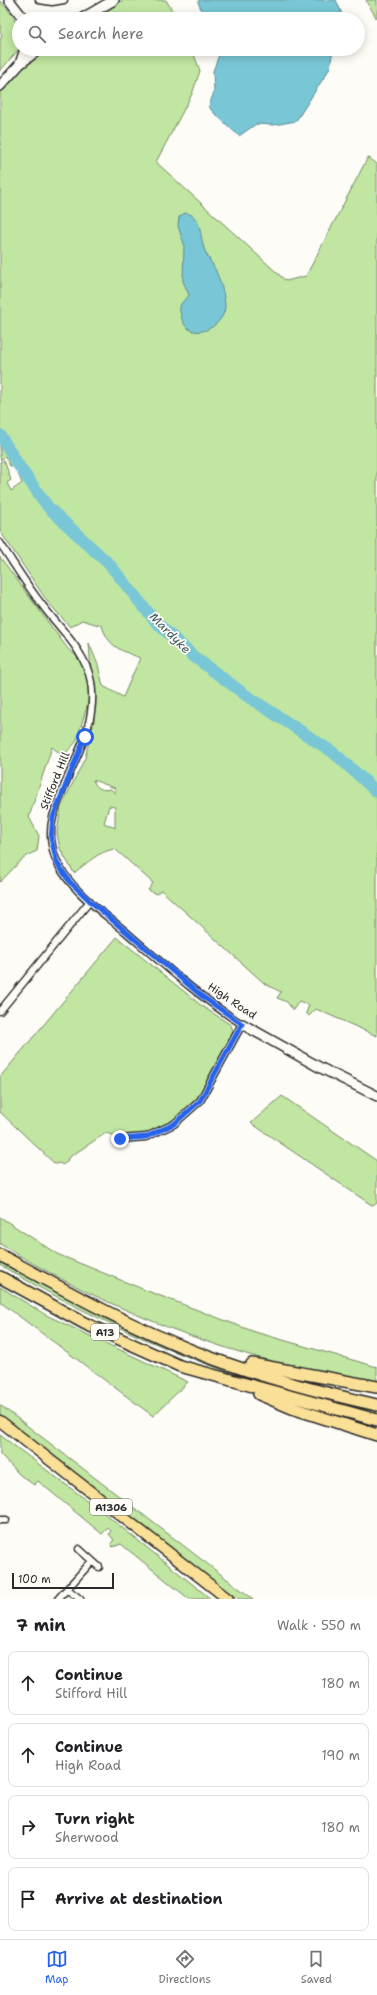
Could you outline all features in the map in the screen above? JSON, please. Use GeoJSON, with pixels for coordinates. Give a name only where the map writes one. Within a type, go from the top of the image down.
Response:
{"type":"FeatureCollection","features":[{"type":"Feature","properties":{"kind":"highway","name":"A13"},"geometry":{"type":"LineString","coordinates":[[0,1255],[87,1302],[193,1351],[305,1388],[377,1405]]}},
{"type":"Feature","properties":{"kind":"highway","name":"A13"},"geometry":{"type":"LineString","coordinates":[[0,1277],[84,1323],[180,1366],[377,1420]]}},
{"type":"Feature","properties":{"kind":"highway","name":"A13"},"geometry":{"type":"LineString","coordinates":[[193,1351],[315,1377],[377,1388]]}},
{"type":"Feature","properties":{"kind":"highway","name":"A13"},"geometry":{"type":"LineString","coordinates":[[214,1376],[292,1408],[377,1435]]}},
{"type":"Feature","properties":{"kind":"main road"},"geometry":{"type":"LineString","coordinates":[[9,0],[15,12]]}},
{"type":"Feature","properties":{"kind":"main road"},"geometry":{"type":"LineString","coordinates":[[9,0],[18,12]]}},
{"type":"Feature","properties":{"kind":"main road"},"geometry":{"type":"LineString","coordinates":[[93,12],[114,0]]}},
{"type":"Feature","properties":{"kind":"main road"},"geometry":{"type":"LineString","coordinates":[[20,64],[23,56]]}},
{"type":"Feature","properties":{"kind":"main road"},"geometry":{"type":"LineString","coordinates":[[0,86],[20,64],[30,56]]}},
{"type":"Feature","properties":{"kind":"main road","name":"High Road"},"geometry":{"type":"LineString","coordinates":[[242,1024],[319,1067],[377,1096]]}},
{"type":"Feature","properties":{"kind":"main road","name":"A1306"},"geometry":{"type":"LineString","coordinates":[[0,1421],[228,1599]]}},
{"type":"Feature","properties":{"kind":"street"},"geometry":{"type":"LineString","coordinates":[[39,0],[52,2],[64,0]]}},
{"type":"Feature","properties":{"kind":"street","name":"Stifford Hill"},"geometry":{"type":"LineString","coordinates":[[0,543],[42,606],[75,647],[85,663],[89,675],[92,694],[89,725],[53,817],[51,838],[53,851],[60,868],[70,882],[90,901]]}},
{"type":"Feature","properties":{"kind":"street"},"geometry":{"type":"LineString","coordinates":[[0,1011],[90,901]]}},
{"type":"Feature","properties":{"kind":"street","name":"High Road"},"geometry":{"type":"LineString","coordinates":[[90,901],[203,997],[242,1024]]}},
{"type":"Feature","properties":{"kind":"street"},"geometry":{"type":"LineString","coordinates":[[120,1139],[146,1137],[174,1124],[200,1101],[242,1024]]}},
{"type":"Feature","properties":{"kind":"street"},"geometry":{"type":"LineString","coordinates":[[79,1548],[99,1567]]}},
{"type":"Feature","properties":{"kind":"street"},"geometry":{"type":"LineString","coordinates":[[58,1599],[92,1561]]}},
{"type":"Feature","properties":{"kind":"street"},"geometry":{"type":"LineString","coordinates":[[67,1589],[80,1599]]}},
{"type":"Feature","properties":{"kind":"green space"},"geometry":{"type":"Polygon","coordinates":[[[123,0],[166,0],[173,12],[102,12],[123,0]]]}},
{"type":"Feature","properties":{"kind":"green space"},"geometry":{"type":"Polygon","coordinates":[[[366,0],[377,0],[377,19],[366,0]]]}},
{"type":"Feature","properties":{"kind":"green space"},"geometry":{"type":"Polygon","coordinates":[[[0,1],[12,16],[13,56],[0,71],[0,40],[2,35],[0,32],[0,1]]]}},
{"type":"Feature","properties":{"kind":"green space"},"geometry":{"type":"Polygon","coordinates":[[[36,56],[195,56],[200,71],[192,94],[156,162],[286,281],[306,276],[368,157],[377,164],[377,1036],[316,1009],[309,1016],[306,1013],[309,1005],[299,1001],[293,1010],[287,1002],[277,998],[281,992],[265,984],[161,890],[156,894],[148,890],[153,883],[115,849],[98,855],[74,873],[60,849],[57,833],[61,807],[85,758],[94,720],[89,643],[98,665],[103,686],[123,697],[140,658],[121,650],[112,644],[102,626],[82,620],[70,627],[47,601],[0,531],[0,462],[4,460],[11,480],[7,483],[11,491],[22,483],[0,431],[0,91],[23,67],[36,56]],[[93,780],[98,787],[105,790],[111,789],[115,794],[115,788],[93,780]],[[109,806],[104,823],[115,828],[115,807],[109,806]]]}},
{"type":"Feature","properties":{"kind":"green space"},"geometry":{"type":"Polygon","coordinates":[[[0,438],[13,466],[10,466],[5,456],[1,460],[0,438]]]}},
{"type":"Feature","properties":{"kind":"green space"},"geometry":{"type":"Polygon","coordinates":[[[0,557],[68,649],[80,659],[87,677],[89,700],[76,742],[63,756],[52,747],[29,817],[39,836],[37,851],[22,860],[0,882],[0,557]]]}},
{"type":"Feature","properties":{"kind":"green space"},"geometry":{"type":"Polygon","coordinates":[[[117,937],[202,1006],[231,1025],[233,1031],[220,1060],[202,1093],[182,1116],[162,1128],[139,1135],[117,1136],[106,1133],[68,1158],[67,1162],[62,1165],[60,1163],[55,1164],[0,1112],[0,1077],[117,937]]]}},
{"type":"Feature","properties":{"kind":"green space"},"geometry":{"type":"Polygon","coordinates":[[[282,1096],[377,1161],[377,1203],[373,1206],[251,1123],[282,1096]]]}},
{"type":"Feature","properties":{"kind":"green space"},"geometry":{"type":"Polygon","coordinates":[[[0,1217],[57,1254],[145,1290],[255,1332],[377,1367],[377,1384],[305,1370],[245,1354],[172,1329],[102,1299],[33,1264],[0,1244],[0,1217]]]}},
{"type":"Feature","properties":{"kind":"green space"},"geometry":{"type":"Polygon","coordinates":[[[0,1260],[106,1316],[377,1410],[377,1414],[263,1384],[195,1360],[128,1332],[63,1300],[0,1265],[0,1260]]]}},
{"type":"Feature","properties":{"kind":"green space"},"geometry":{"type":"Polygon","coordinates":[[[0,1287],[46,1315],[188,1382],[153,1416],[0,1302],[0,1287]]]}},
{"type":"Feature","properties":{"kind":"green space"},"geometry":{"type":"Polygon","coordinates":[[[0,1405],[253,1599],[239,1599],[221,1588],[0,1416],[0,1405]]]}},
{"type":"Feature","properties":{"kind":"green space"},"geometry":{"type":"Polygon","coordinates":[[[0,1435],[105,1514],[211,1599],[189,1599],[121,1544],[113,1547],[110,1544],[114,1540],[109,1534],[111,1531],[108,1528],[102,1534],[38,1481],[34,1485],[20,1475],[0,1454],[0,1435]]]}},
{"type":"Feature","properties":{"kind":"water"},"geometry":{"type":"Polygon","coordinates":[[[199,0],[336,0],[341,12],[202,12],[198,2],[199,0]]]}},
{"type":"Feature","properties":{"kind":"water"},"geometry":{"type":"Polygon","coordinates":[[[219,56],[332,56],[330,68],[296,121],[274,125],[256,124],[239,136],[212,111],[209,106],[214,92],[213,71],[219,56]]]}},
{"type":"Feature","properties":{"kind":"water"},"geometry":{"type":"Polygon","coordinates":[[[185,213],[190,214],[196,220],[204,248],[220,282],[225,305],[224,313],[220,320],[206,330],[198,332],[191,330],[185,325],[180,312],[181,304],[189,295],[183,281],[184,244],[178,226],[179,217],[185,213]]]}},
{"type":"Feature","properties":{"kind":"waterway","name":"Mardyke"},"geometry":{"type":"LineString","coordinates":[[0,435],[19,466],[48,507],[110,565],[156,622],[193,656],[247,696],[334,753],[377,792]]}},
{"type":"Feature","properties":{"kind":"route"},"geometry":{"type":"LineString","coordinates":[[85,737],[53,817],[51,838],[57,863],[70,882],[81,894],[212,1005],[242,1024],[200,1101],[174,1124],[146,1137],[120,1139]]}}]}
